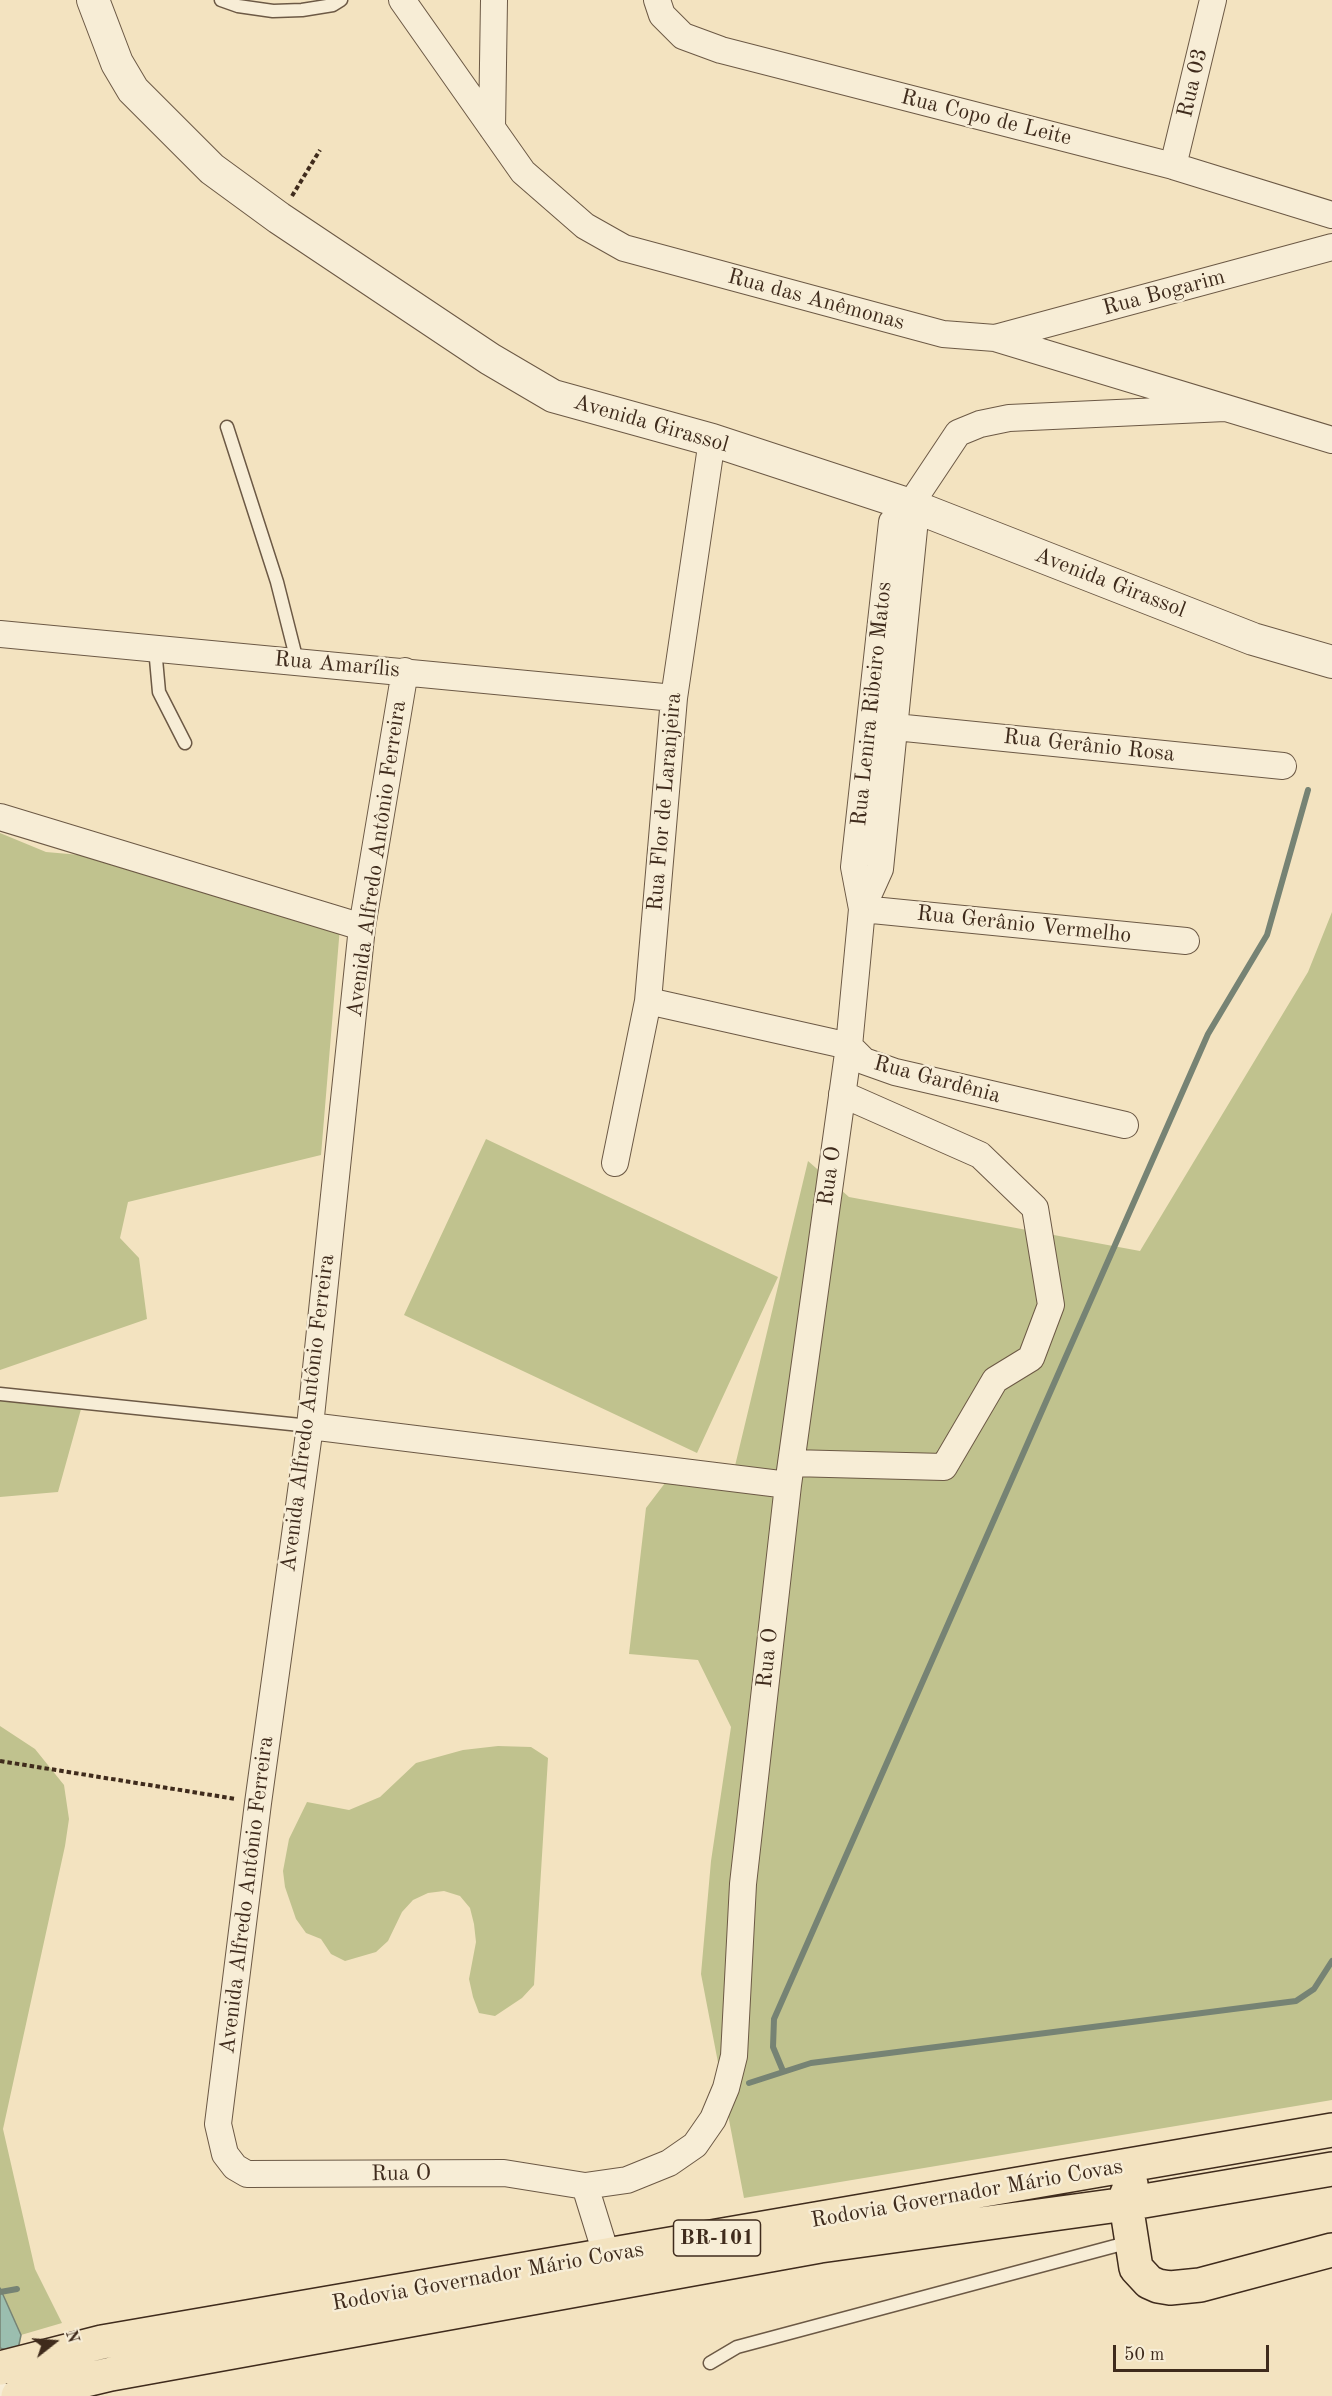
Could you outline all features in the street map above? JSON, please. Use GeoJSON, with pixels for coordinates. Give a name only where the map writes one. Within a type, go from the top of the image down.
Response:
{"type":"FeatureCollection","features":[{"type":"Feature","properties":{"kind":"highway","name":"Rodovia Governador Mário Covas"},"geometry":{"type":"LineString","coordinates":[[0,2368],[102,2342],[607,2257],[1332,2130]]}},
{"type":"Feature","properties":{"kind":"highway"},"geometry":{"type":"LineString","coordinates":[[1332,2146],[1140,2177],[1128,2188],[1126,2204],[1130,2242],[1136,2268],[1142,2277],[1158,2286],[1170,2288],[1200,2285],[1332,2250]]}},
{"type":"Feature","properties":{"kind":"highway","name":"Rodovia Governador Mário Covas"},"geometry":{"type":"LineString","coordinates":[[18,2396],[111,2374],[820,2246],[1126,2204],[1332,2169]]}},
{"type":"Feature","properties":{"kind":"street","name":"Avenida Girassol"},"geometry":{"type":"LineString","coordinates":[[93,0],[117,63],[133,90],[212,169],[279,218],[490,359],[553,396],[712,440],[910,505],[1253,639],[1332,662]]}},
{"type":"Feature","properties":{"kind":"street","name":"Rua das Anêmonas"},"geometry":{"type":"LineString","coordinates":[[402,0],[523,172],[585,226],[624,248],[943,334],[995,338],[1332,440]]}},
{"type":"Feature","properties":{"kind":"street"},"geometry":{"type":"LineString","coordinates":[[492,128],[494,0]]}},
{"type":"Feature","properties":{"kind":"street","name":"Rua Copo de Leite"},"geometry":{"type":"LineString","coordinates":[[657,0],[662,15],[683,36],[721,50],[1173,166],[1332,215]]}},
{"type":"Feature","properties":{"kind":"street","name":"Rua 03"},"geometry":{"type":"LineString","coordinates":[[1173,166],[1212,0]]}},
{"type":"Feature","properties":{"kind":"street","name":"Rua Bogarim"},"geometry":{"type":"LineString","coordinates":[[995,338],[1332,247]]}},
{"type":"Feature","properties":{"kind":"street","name":"Rua Lenira Ribeiro Matos"},"geometry":{"type":"LineString","coordinates":[[849,1046],[862,909],[854,867],[892,522],[910,505],[958,433],[980,424],[1009,418],[1225,408]]}},
{"type":"Feature","properties":{"kind":"street","name":"Rua Flor de Laranjeira"},"geometry":{"type":"LineString","coordinates":[[615,1164],[648,1001],[674,698],[712,440]]}},
{"type":"Feature","properties":{"kind":"street","name":"Rua Lenira Ribeiro Matos"},"geometry":{"type":"LineString","coordinates":[[862,909],[880,869],[914,529],[910,505]]}},
{"type":"Feature","properties":{"kind":"street","name":"Rua Amarílis"},"geometry":{"type":"LineString","coordinates":[[0,634],[674,698]]}},
{"type":"Feature","properties":{"kind":"street","name":"Avenida Alfredo Antônio Ferreira"},"geometry":{"type":"LineString","coordinates":[[225,2154],[218,2124],[258,1803],[310,1426],[362,927],[405,671]]}},
{"type":"Feature","properties":{"kind":"street","name":"Rua Gerânio Rosa"},"geometry":{"type":"LineString","coordinates":[[895,727],[1283,766]]}},
{"type":"Feature","properties":{"kind":"street"},"geometry":{"type":"LineString","coordinates":[[0,817],[362,927]]}},
{"type":"Feature","properties":{"kind":"street","name":"Rua Gerânio Vermelho"},"geometry":{"type":"LineString","coordinates":[[862,909],[1186,941]]}},
{"type":"Feature","properties":{"kind":"street","name":"Rua Gardênia"},"geometry":{"type":"LineString","coordinates":[[648,1001],[849,1046],[864,1061],[894,1072],[1125,1125]]}},
{"type":"Feature","properties":{"kind":"street","name":"Rua O"},"geometry":{"type":"LineString","coordinates":[[225,2154],[235,2167],[247,2174],[504,2173],[585,2186],[627,2180],[669,2163],[695,2145],[713,2119],[726,2088],[734,2056],[743,1884],[789,1474],[849,1046]]}},
{"type":"Feature","properties":{"kind":"street"},"geometry":{"type":"LineString","coordinates":[[310,1426],[789,1474],[944,1467],[995,1380],[1031,1358],[1051,1305],[1035,1208],[980,1155],[842,1094]]}},
{"type":"Feature","properties":{"kind":"street"},"geometry":{"type":"LineString","coordinates":[[585,2186],[607,2257]]}},
{"type":"Feature","properties":{"kind":"lane"},"geometry":{"type":"LineString","coordinates":[[221,0],[238,6],[273,11],[302,10],[333,5],[341,0]]}},
{"type":"Feature","properties":{"kind":"lane"},"geometry":{"type":"LineString","coordinates":[[227,428],[277,582],[297,661]]}},
{"type":"Feature","properties":{"kind":"lane"},"geometry":{"type":"LineString","coordinates":[[155,648],[159,692],[184,743]]}},
{"type":"Feature","properties":{"kind":"lane"},"geometry":{"type":"LineString","coordinates":[[0,1394],[310,1426]]}},
{"type":"Feature","properties":{"kind":"lane"},"geometry":{"type":"LineString","coordinates":[[710,2362],[737,2347],[1130,2242]]}},
{"type":"Feature","properties":{"kind":"path"},"geometry":{"type":"LineString","coordinates":[[279,218],[320,150]]}},
{"type":"Feature","properties":{"kind":"path"},"geometry":{"type":"LineString","coordinates":[[0,1761],[258,1803]]}},
{"type":"Feature","properties":{"kind":"green space"},"geometry":{"type":"Polygon","coordinates":[[[0,833],[46,852],[115,858],[340,927],[321,1155],[128,1202],[120,1238],[139,1258],[147,1319],[0,1370],[0,833]]]}},
{"type":"Feature","properties":{"kind":"green space"},"geometry":{"type":"Polygon","coordinates":[[[1332,912],[1332,2100],[744,2198],[701,1974],[711,1861],[731,1727],[698,1660],[629,1654],[646,1508],[681,1462],[734,1470],[808,1161],[849,1197],[1140,1251],[1308,972],[1332,912]]]}},
{"type":"Feature","properties":{"kind":"green space"},"geometry":{"type":"Polygon","coordinates":[[[486,1139],[778,1277],[697,1453],[404,1315],[486,1139]]]}},
{"type":"Feature","properties":{"kind":"green space"},"geometry":{"type":"Polygon","coordinates":[[[0,1394],[83,1402],[58,1492],[0,1497],[0,1394]]]}},
{"type":"Feature","properties":{"kind":"green space"},"geometry":{"type":"Polygon","coordinates":[[[0,1726],[35,1749],[64,1785],[69,1819],[3,2129],[35,2269],[62,2323],[21,2335],[0,2288],[0,1726]]]}},
{"type":"Feature","properties":{"kind":"green space"},"geometry":{"type":"Polygon","coordinates":[[[498,1746],[531,1747],[548,1758],[534,1985],[522,1998],[495,2016],[479,2013],[473,1997],[469,1979],[476,1942],[474,1924],[470,1908],[460,1896],[444,1891],[428,1893],[413,1900],[402,1912],[388,1941],[376,1952],[345,1961],[331,1954],[321,1939],[306,1933],[296,1919],[285,1887],[283,1871],[289,1839],[307,1802],[349,1810],[380,1797],[416,1763],[463,1750],[498,1746]]]}},
{"type":"Feature","properties":{"kind":"shaded area"},"geometry":{"type":"Polygon","coordinates":[[[0,2288],[21,2335],[17,2354],[0,2348],[0,2288]]]}},
{"type":"Feature","properties":{"kind":"waterway"},"geometry":{"type":"LineString","coordinates":[[783,2071],[773,2047],[774,2019],[1208,1034],[1267,935],[1308,790]]}},
{"type":"Feature","properties":{"kind":"waterway"},"geometry":{"type":"LineString","coordinates":[[749,2083],[811,2063],[1296,2001],[1314,1989],[1332,1961]]}},
{"type":"Feature","properties":{"kind":"waterway"},"geometry":{"type":"LineString","coordinates":[[0,2292],[17,2289]]}}]}
